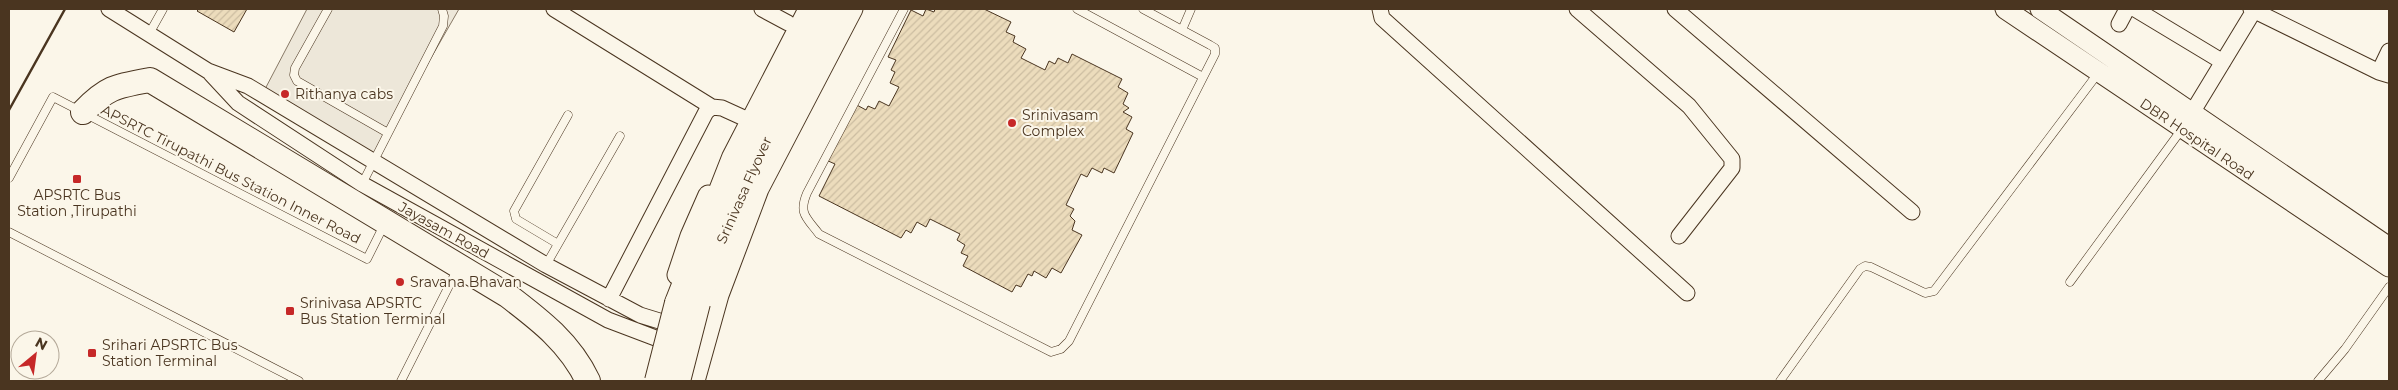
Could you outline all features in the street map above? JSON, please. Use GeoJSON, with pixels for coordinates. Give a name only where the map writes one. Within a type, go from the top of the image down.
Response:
{"type":"FeatureCollection","features":[{"type":"Feature","properties":{"kind":"main road","name":"Srinivasa Flyover"},"geometry":{"type":"LineString","coordinates":[[657,381],[677,302],[734,158],[811,9]]}},
{"type":"Feature","properties":{"kind":"main road","name":"Srinivasa Flyover"},"geometry":{"type":"LineString","coordinates":[[678,381],[698,303],[724,230],[768,135],[834,9]]}},
{"type":"Feature","properties":{"kind":"main road"},"geometry":{"type":"LineString","coordinates":[[749,104],[795,13]]}},
{"type":"Feature","properties":{"kind":"main road"},"geometry":{"type":"LineString","coordinates":[[83,112],[99,95],[116,86],[150,80],[507,295],[553,331],[579,361],[588,381]]}},
{"type":"Feature","properties":{"kind":"street","name":"Jayasam Road"},"geometry":{"type":"LineString","coordinates":[[108,9],[208,71],[248,86],[546,265],[609,299],[659,332],[702,353]]}},
{"type":"Feature","properties":{"kind":"street"},"geometry":{"type":"LineString","coordinates":[[554,9],[712,107],[722,108],[749,104]]}},
{"type":"Feature","properties":{"kind":"street"},"geometry":{"type":"LineString","coordinates":[[762,9],[795,13]]}},
{"type":"Feature","properties":{"kind":"street"},"geometry":{"type":"LineString","coordinates":[[695,381],[719,295],[759,189],[853,9]]}},
{"type":"Feature","properties":{"kind":"street"},"geometry":{"type":"LineString","coordinates":[[1380,9],[1382,18],[1687,293]]}},
{"type":"Feature","properties":{"kind":"street"},"geometry":{"type":"LineString","coordinates":[[1577,9],[1689,106],[1732,159],[1732,168],[1679,236]]}},
{"type":"Feature","properties":{"kind":"street"},"geometry":{"type":"LineString","coordinates":[[1675,9],[1912,212]]}},
{"type":"Feature","properties":{"kind":"street","name":"DBR Hospital Road"},"geometry":{"type":"LineString","coordinates":[[2006,9],[2389,267]]}},
{"type":"Feature","properties":{"kind":"street","name":"DBR Hospital Road"},"geometry":{"type":"LineString","coordinates":[[2040,9],[2389,247]]}},
{"type":"Feature","properties":{"kind":"street"},"geometry":{"type":"LineString","coordinates":[[2119,24],[2128,9]]}},
{"type":"Feature","properties":{"kind":"street"},"geometry":{"type":"LineString","coordinates":[[2135,9],[2223,62]]}},
{"type":"Feature","properties":{"kind":"street"},"geometry":{"type":"LineString","coordinates":[[2182,129],[2254,9],[2384,73],[2389,50]]}},
{"type":"Feature","properties":{"kind":"street","name":"Jayasam Road"},"geometry":{"type":"LineString","coordinates":[[208,71],[238,104],[362,184],[608,320],[659,332],[708,333]]}},
{"type":"Feature","properties":{"kind":"street"},"geometry":{"type":"LineString","coordinates":[[646,381],[659,332],[690,236],[749,104]]}},
{"type":"Feature","properties":{"kind":"street"},"geometry":{"type":"LineString","coordinates":[[609,299],[706,112],[712,107]]}},
{"type":"Feature","properties":{"kind":"lane"},"geometry":{"type":"LineString","coordinates":[[149,34],[164,9]]}},
{"type":"Feature","properties":{"kind":"lane"},"geometry":{"type":"LineString","coordinates":[[328,9],[295,68],[294,75],[297,81],[388,133]]}},
{"type":"Feature","properties":{"kind":"lane"},"geometry":{"type":"LineString","coordinates":[[362,184],[443,26],[444,16],[442,9]]}},
{"type":"Feature","properties":{"kind":"lane"},"geometry":{"type":"LineString","coordinates":[[904,9],[807,193],[803,203],[803,215],[819,234],[1052,352],[1061,349],[1069,341],[1215,54],[1215,48],[1143,9]]}},
{"type":"Feature","properties":{"kind":"lane"},"geometry":{"type":"LineString","coordinates":[[1078,9],[1203,77]]}},
{"type":"Feature","properties":{"kind":"lane"},"geometry":{"type":"LineString","coordinates":[[1182,30],[1192,9]]}},
{"type":"Feature","properties":{"kind":"lane"},"geometry":{"type":"LineString","coordinates":[[1780,381],[1860,269],[1865,266],[1871,267],[1925,293],[1934,291],[2098,72]]}},
{"type":"Feature","properties":{"kind":"lane","name":"APSRTC Tirupathi Bus Station Inner Road"},"geometry":{"type":"LineString","coordinates":[[9,178],[53,97],[366,258],[382,229],[459,269],[401,381]]}},
{"type":"Feature","properties":{"kind":"lane"},"geometry":{"type":"LineString","coordinates":[[558,244],[516,219],[514,211],[568,115]]}},
{"type":"Feature","properties":{"kind":"lane"},"geometry":{"type":"LineString","coordinates":[[2070,282],[2182,129]]}},
{"type":"Feature","properties":{"kind":"lane"},"geometry":{"type":"LineString","coordinates":[[546,265],[620,136]]}},
{"type":"Feature","properties":{"kind":"lane"},"geometry":{"type":"LineString","coordinates":[[9,232],[299,381]]}},
{"type":"Feature","properties":{"kind":"lane"},"geometry":{"type":"LineString","coordinates":[[2318,381],[2346,348],[2389,287]]}},
{"type":"Feature","properties":{"kind":"shaded area"},"geometry":{"type":"Polygon","coordinates":[[[307,9],[459,9],[376,154],[264,91],[307,9]]]}},
{"type":"Feature","properties":{"kind":"building"},"geometry":{"type":"Polygon","coordinates":[[[199,9],[247,9],[234,32],[197,11],[199,9]]]}},
{"type":"Feature","properties":{"kind":"building"},"geometry":{"type":"Polygon","coordinates":[[[926,9],[934,12],[935,9],[984,9],[1011,22],[1006,32],[1015,36],[1013,42],[1026,49],[1021,58],[1045,70],[1049,61],[1055,64],[1058,58],[1068,63],[1072,54],[1122,79],[1118,87],[1128,93],[1123,104],[1129,108],[1123,112],[1132,117],[1126,129],[1133,133],[1114,173],[1104,168],[1102,173],[1092,168],[1087,177],[1081,174],[1066,205],[1074,209],[1070,216],[1075,221],[1072,230],[1082,235],[1061,273],[1052,268],[1046,278],[1034,271],[1032,276],[1028,274],[1021,287],[1016,285],[1012,292],[963,266],[968,256],[961,253],[965,245],[957,240],[960,234],[930,219],[926,227],[917,222],[911,233],[906,230],[901,238],[819,196],[835,164],[826,160],[855,104],[866,110],[868,106],[875,109],[879,101],[889,106],[899,87],[890,83],[895,72],[891,70],[896,60],[888,57],[911,10],[923,16],[926,9]]]}},
{"type":"Feature","properties":{"kind":"wall"},"geometry":{"type":"LineString","coordinates":[[9,110],[65,9]]}},
{"type":"Feature","properties":{"kind":"place","name":"Rithanya cabs"},"geometry":{"type":"Point","coordinates":[285,94]}},
{"type":"Feature","properties":{"kind":"place","name":"Srinivasam Complex"},"geometry":{"type":"Point","coordinates":[1012,123]}},
{"type":"Feature","properties":{"kind":"place","name":"APSRTC Bus Station ,Tirupathi"},"geometry":{"type":"Point","coordinates":[77,179]}},
{"type":"Feature","properties":{"kind":"place","name":"Sravana Bhavan"},"geometry":{"type":"Point","coordinates":[400,282]}},
{"type":"Feature","properties":{"kind":"place","name":"Srinivasa APSRTC Bus Station Terminal"},"geometry":{"type":"Point","coordinates":[290,311]}},
{"type":"Feature","properties":{"kind":"place","name":"Srihari APSRTC Bus Station Terminal"},"geometry":{"type":"Point","coordinates":[92,353]}}]}
